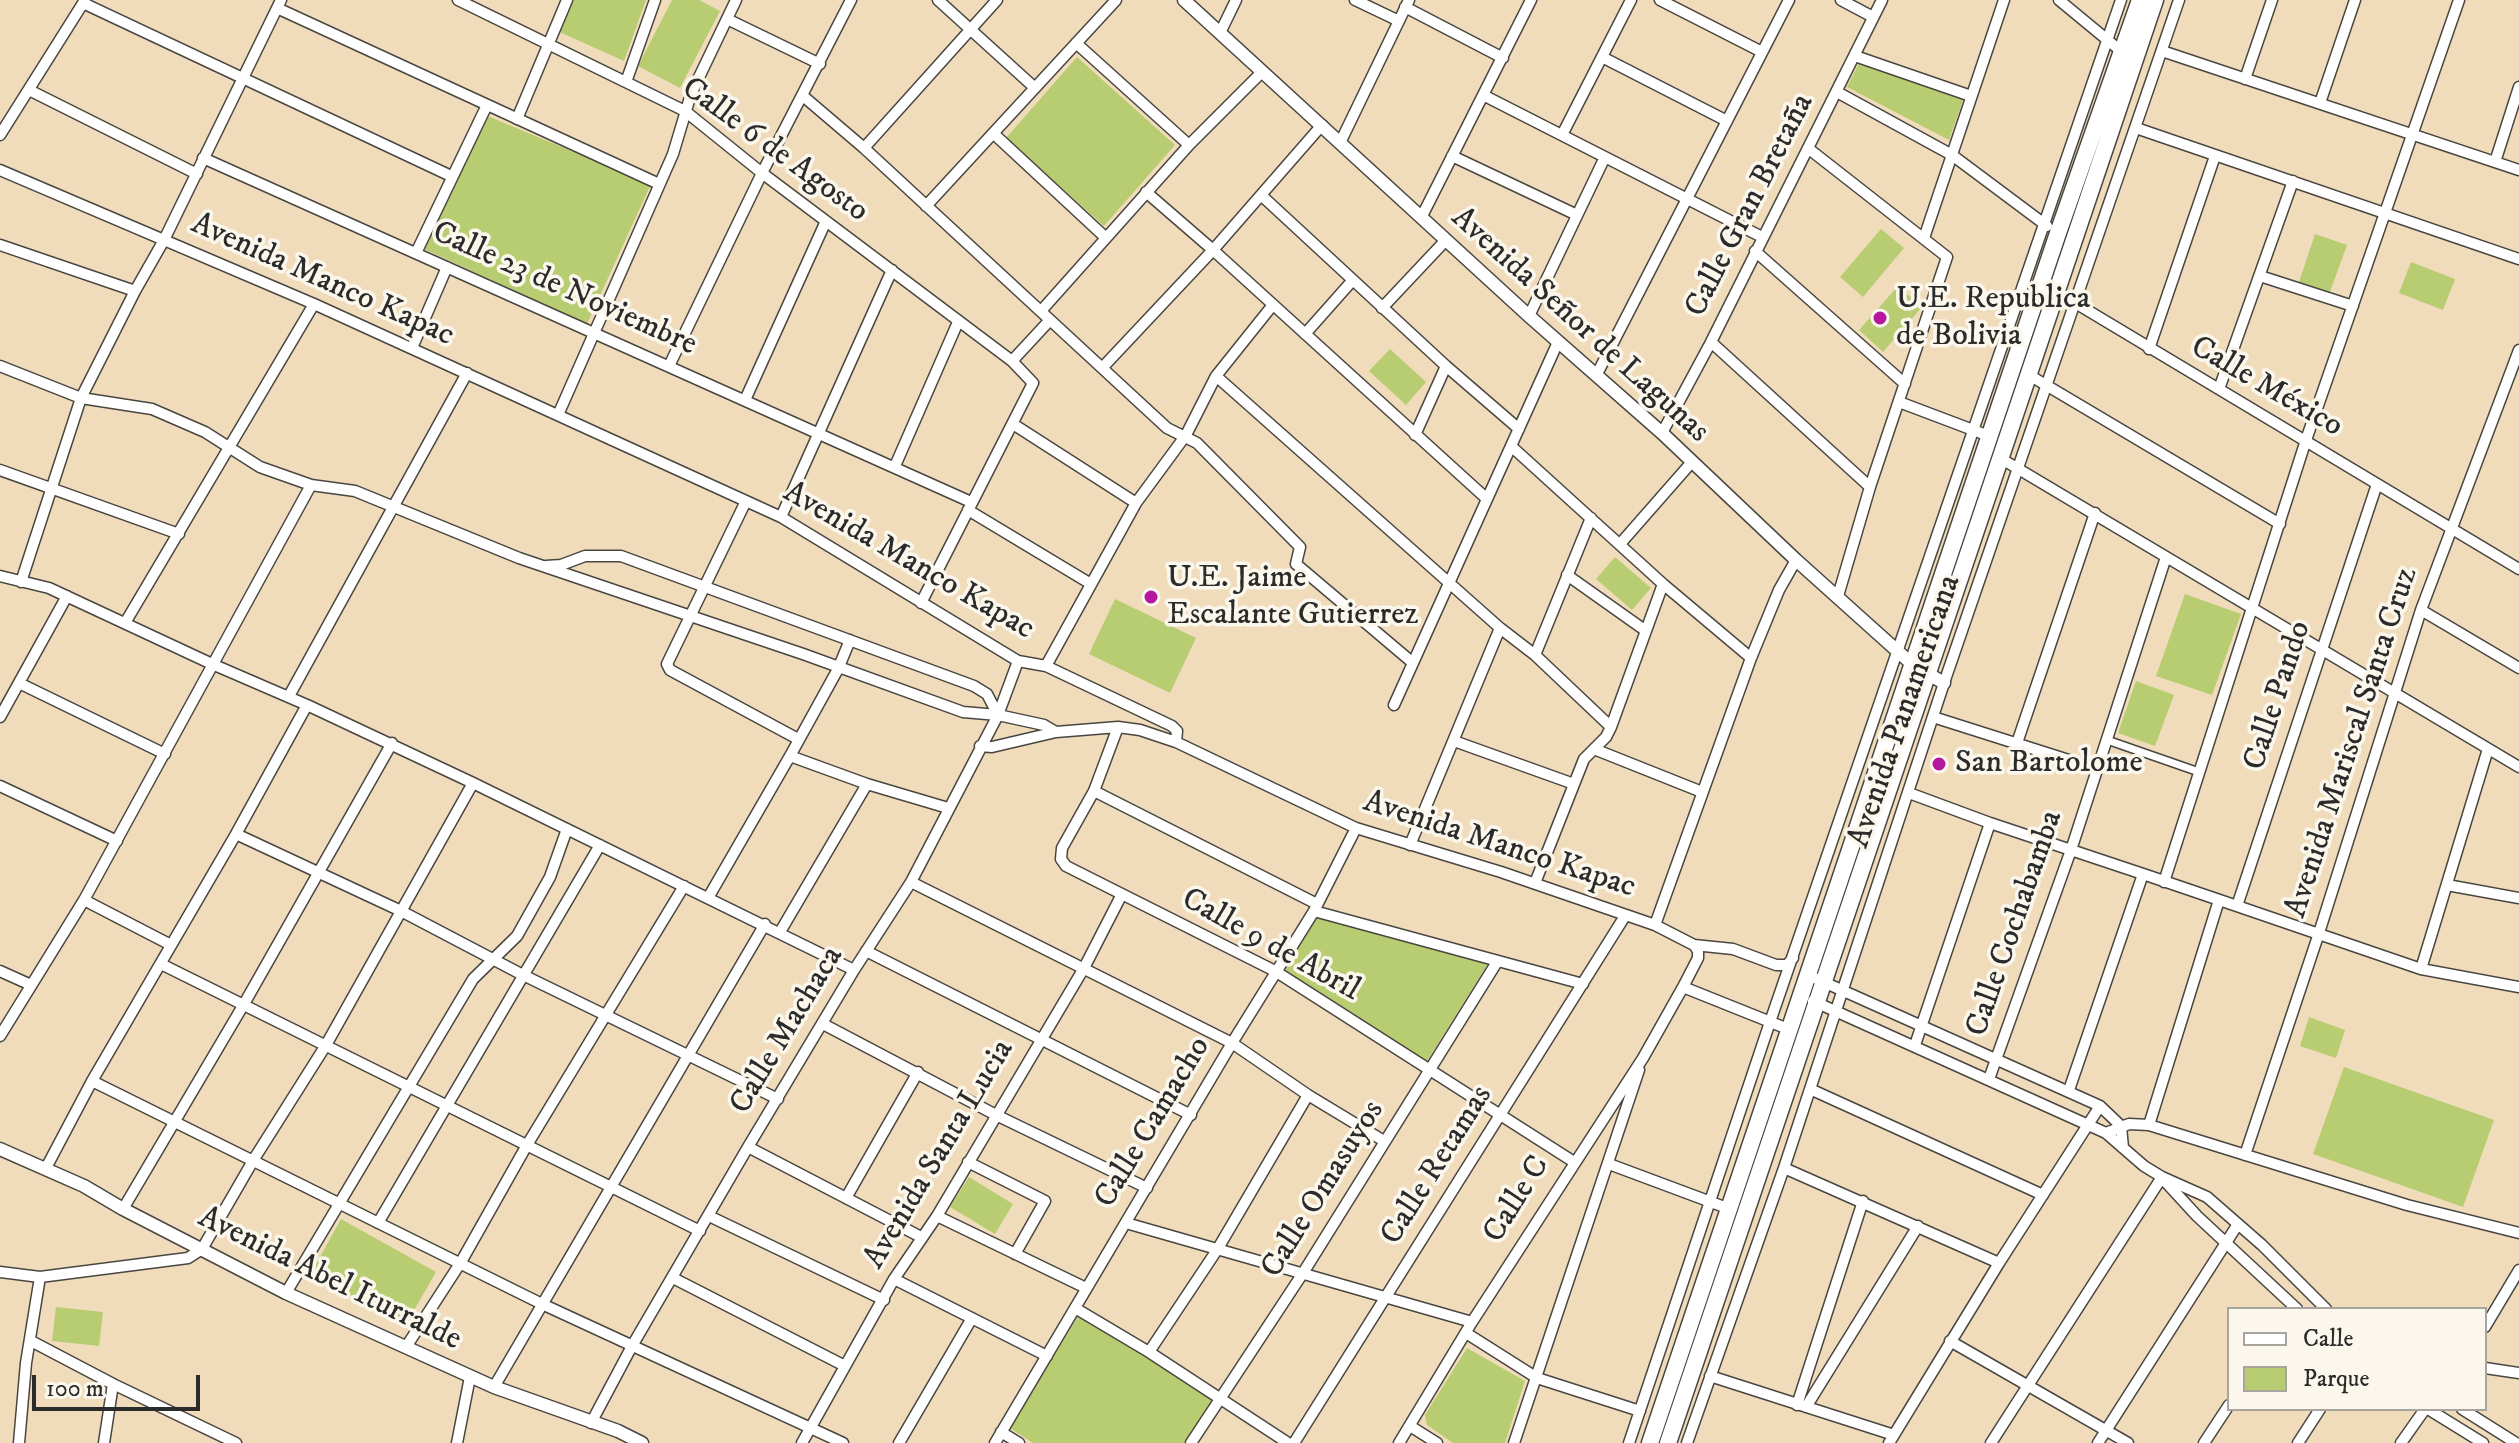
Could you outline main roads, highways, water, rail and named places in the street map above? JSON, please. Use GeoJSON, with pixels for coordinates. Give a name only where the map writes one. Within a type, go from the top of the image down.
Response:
{"type":"FeatureCollection","features":[{"type":"Feature","properties":{"kind":"highway","name":"Avenida Panamericana"},"geometry":{"type":"LineString","coordinates":[[1921,669],[1982,433],[2051,228],[2140,0]]}},
{"type":"Feature","properties":{"kind":"highway","name":"Avenida Panamericana"},"geometry":{"type":"LineString","coordinates":[[1668,1443],[1816,1002],[1816,979],[1921,669],[2029,375],[2155,0]]}},
{"type":"Feature","properties":{"kind":"highway","name":"Avenida Panamericana"},"geometry":{"type":"LineString","coordinates":[[1650,1443],[1800,995],[1816,979]]}},
{"type":"Feature","properties":{"kind":"place","name":"U.E. Republica de Bolivia"},"geometry":{"type":"Point","coordinates":[1880,318]}},
{"type":"Feature","properties":{"kind":"place","name":"U.E. Jaime Escalante Gutierrez"},"geometry":{"type":"Point","coordinates":[1151,597]}},
{"type":"Feature","properties":{"kind":"place","name":"San Bartolome"},"geometry":{"type":"Point","coordinates":[1939,764]}}]}
